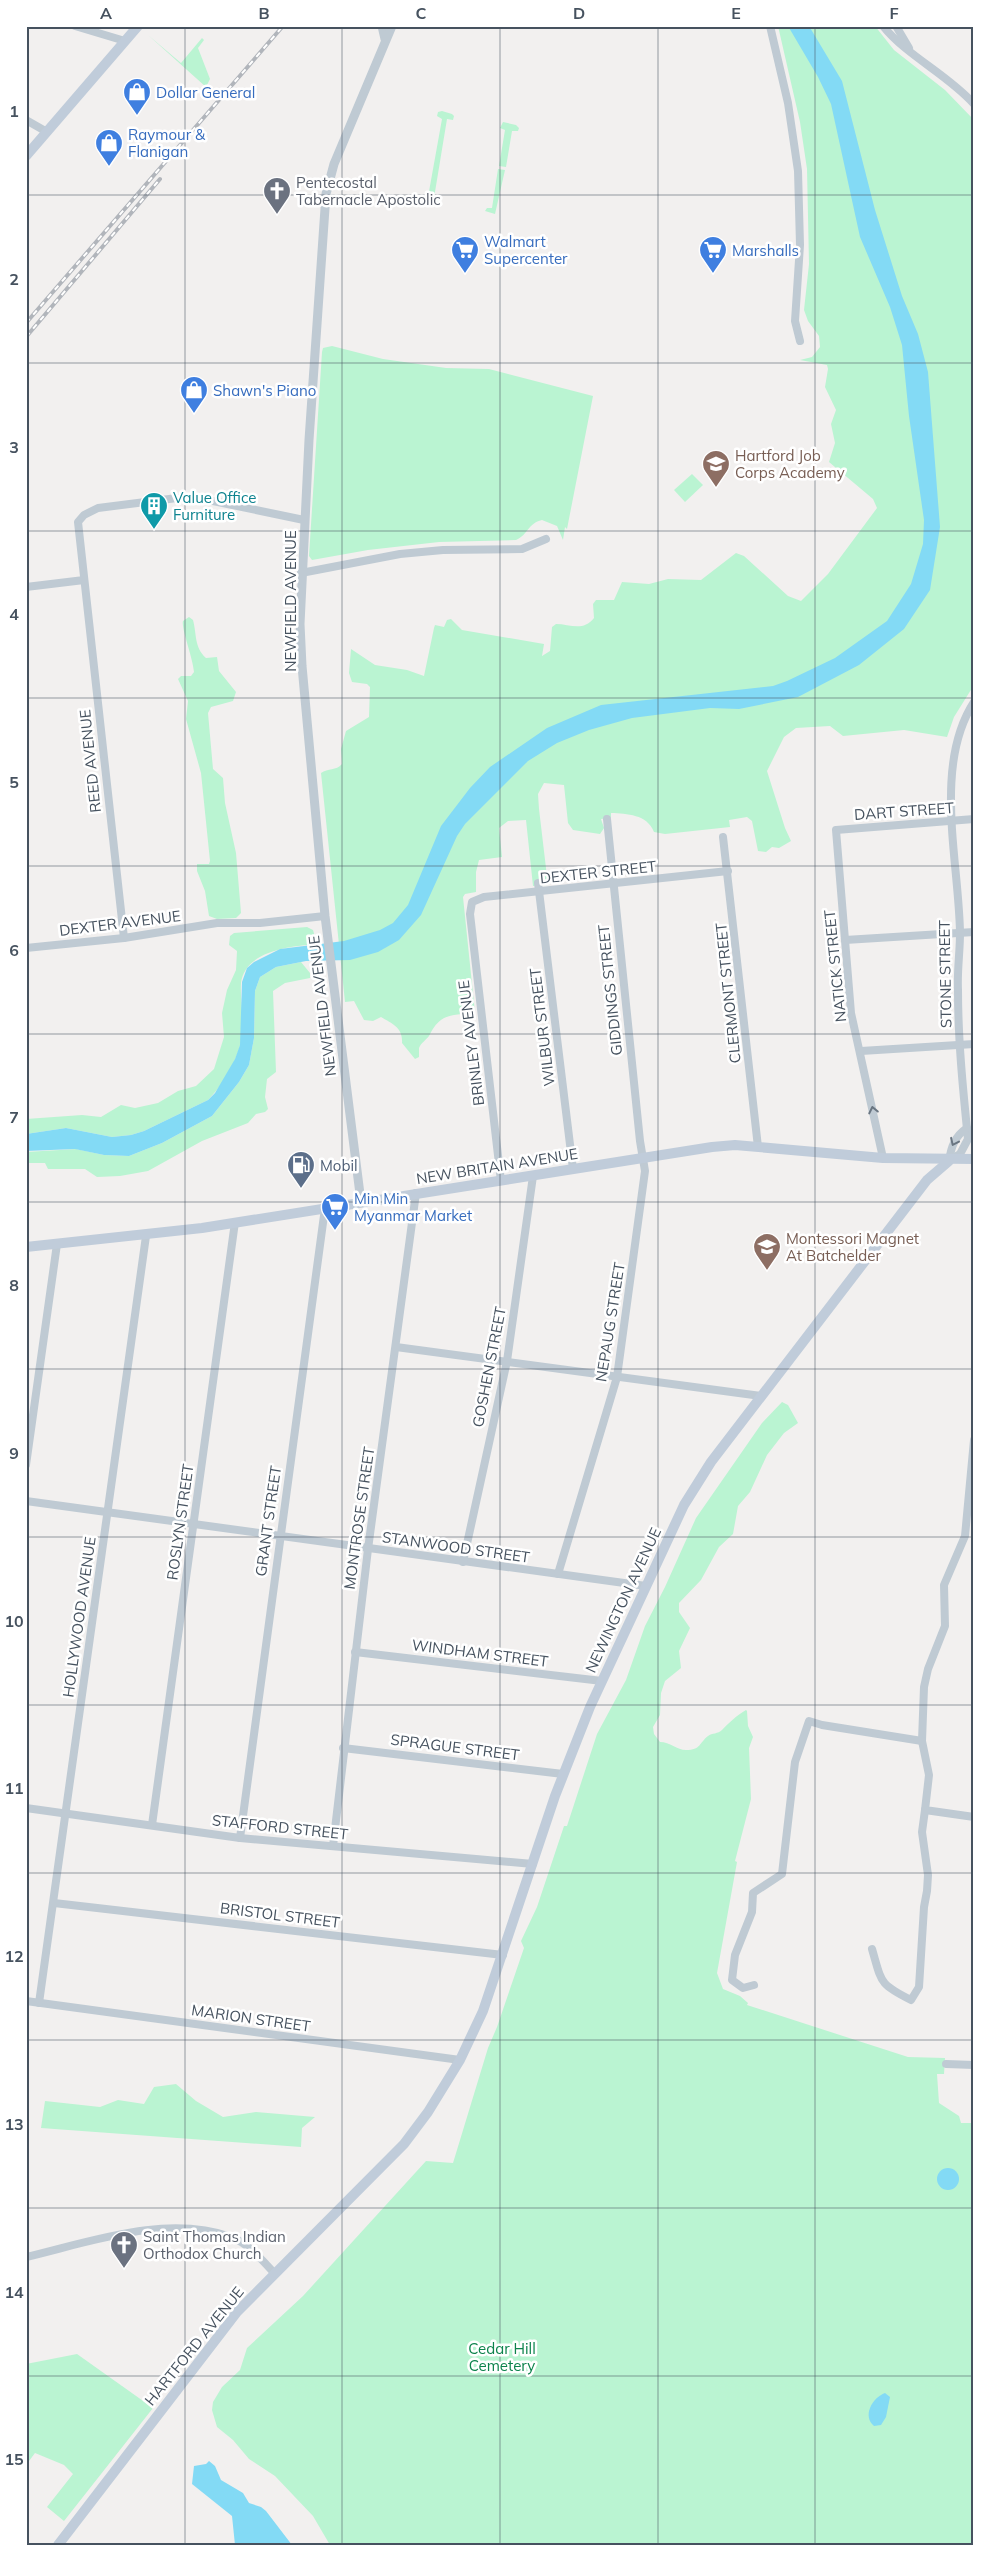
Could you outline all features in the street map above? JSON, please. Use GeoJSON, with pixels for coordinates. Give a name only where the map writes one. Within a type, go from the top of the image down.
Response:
{"type":"FeatureCollection","features":[{"type":"Feature","properties":{"kind":"main road"},"geometry":{"type":"LineString","coordinates":[[26,156],[138,26]]}},
{"type":"Feature","properties":{"kind":"main road","name":"NEW BRITAIN AVENUE"},"geometry":{"type":"LineString","coordinates":[[26,1247],[146,1236],[712,1147],[735,1145],[883,1158],[974,1159]]}},
{"type":"Feature","properties":{"kind":"main road","name":"NEWINGTON AVENUE"},"geometry":{"type":"LineString","coordinates":[[428,2112],[460,2060],[482,2011],[503,1955],[563,1774],[602,1681],[694,1487],[761,1396],[927,1180],[949,1160]]}},
{"type":"Feature","properties":{"kind":"main road","name":"HARTFORD AVENUE"},"geometry":{"type":"LineString","coordinates":[[58,2545],[237,2312],[395,2155],[428,2112]]}},
{"type":"Feature","properties":{"kind":"street"},"geometry":{"type":"LineString","coordinates":[[75,26],[125,41]]}},
{"type":"Feature","properties":{"kind":"street"},"geometry":{"type":"LineString","coordinates":[[382,26],[385,39]]}},
{"type":"Feature","properties":{"kind":"street","name":"NEWFIELD AVENUE"},"geometry":{"type":"LineString","coordinates":[[361,1202],[325,916],[302,666],[301,573],[326,194],[334,162],[385,39],[391,33],[392,26]]}},
{"type":"Feature","properties":{"kind":"street"},"geometry":{"type":"LineString","coordinates":[[770,26],[788,103],[798,172],[800,246],[794,321],[800,342]]}},
{"type":"Feature","properties":{"kind":"street"},"geometry":{"type":"LineString","coordinates":[[883,26],[897,41],[956,86],[974,104]]}},
{"type":"Feature","properties":{"kind":"street"},"geometry":{"type":"LineString","coordinates":[[896,26],[910,50]]}},
{"type":"Feature","properties":{"kind":"street"},"geometry":{"type":"LineString","coordinates":[[26,120],[46,132]]}},
{"type":"Feature","properties":{"kind":"street","name":"REED AVENUE"},"geometry":{"type":"LineString","coordinates":[[124,938],[78,522],[84,515],[98,508],[177,498],[195,499],[304,520]]}},
{"type":"Feature","properties":{"kind":"street"},"geometry":{"type":"LineString","coordinates":[[301,573],[400,554],[451,550],[522,549],[546,539]]}},
{"type":"Feature","properties":{"kind":"street"},"geometry":{"type":"LineString","coordinates":[[26,587],[84,580]]}},
{"type":"Feature","properties":{"kind":"street","name":"STONE STREET"},"geometry":{"type":"LineString","coordinates":[[949,1160],[960,1154],[968,1139],[960,1045],[958,990],[960,933],[951,784],[954,747],[962,724],[974,702]]}},
{"type":"Feature","properties":{"kind":"street","name":"GIDDINGS STREET"},"geometry":{"type":"LineString","coordinates":[[607,819],[612,884],[640,1141],[644,1157]]}},
{"type":"Feature","properties":{"kind":"street","name":"DART STREET"},"geometry":{"type":"LineString","coordinates":[[836,830],[974,819]]}},
{"type":"Feature","properties":{"kind":"street","name":"NATICK STREET"},"geometry":{"type":"LineString","coordinates":[[836,830],[851,1013],[883,1158]]}},
{"type":"Feature","properties":{"kind":"street","name":"CLERMONT STREET"},"geometry":{"type":"LineString","coordinates":[[723,836],[758,1147]]}},
{"type":"Feature","properties":{"kind":"street","name":"DEXTER STREET"},"geometry":{"type":"LineString","coordinates":[[472,902],[484,897],[728,871]]}},
{"type":"Feature","properties":{"kind":"street","name":"WILBUR STREET"},"geometry":{"type":"LineString","coordinates":[[538,883],[573,1169]]}},
{"type":"Feature","properties":{"kind":"street","name":"BRINLEY AVENUE"},"geometry":{"type":"LineString","coordinates":[[472,902],[470,914],[501,1181]]}},
{"type":"Feature","properties":{"kind":"street","name":"DEXTER AVENUE"},"geometry":{"type":"LineString","coordinates":[[26,948],[124,938],[217,923],[260,923],[325,916]]}},
{"type":"Feature","properties":{"kind":"street"},"geometry":{"type":"LineString","coordinates":[[845,940],[974,932]]}},
{"type":"Feature","properties":{"kind":"street"},"geometry":{"type":"LineString","coordinates":[[860,1051],[974,1044]]}},
{"type":"Feature","properties":{"kind":"street","name":"NEPAUG STREET"},"geometry":{"type":"LineString","coordinates":[[558,1574],[617,1377],[645,1171],[644,1157]]}},
{"type":"Feature","properties":{"kind":"street","name":"GOSHEN STREET"},"geometry":{"type":"LineString","coordinates":[[462,1562],[507,1361],[533,1176]]}},
{"type":"Feature","properties":{"kind":"street","name":"MONTROSE STREET"},"geometry":{"type":"LineString","coordinates":[[333,1846],[343,1748],[368,1549],[416,1194]]}},
{"type":"Feature","properties":{"kind":"street","name":"GRANT STREET"},"geometry":{"type":"LineString","coordinates":[[240,1838],[279,1536],[325,1208]]}},
{"type":"Feature","properties":{"kind":"street","name":"ROSLYN STREET"},"geometry":{"type":"LineString","coordinates":[[152,1825],[235,1222]]}},
{"type":"Feature","properties":{"kind":"street","name":"HOLLYWOOD AVENUE"},"geometry":{"type":"LineString","coordinates":[[39,2003],[146,1236]]}},
{"type":"Feature","properties":{"kind":"street"},"geometry":{"type":"LineString","coordinates":[[26,1464],[58,1244]]}},
{"type":"Feature","properties":{"kind":"street"},"geometry":{"type":"LineString","coordinates":[[396,1347],[761,1396]]}},
{"type":"Feature","properties":{"kind":"street"},"geometry":{"type":"LineString","coordinates":[[872,1949],[880,1976],[886,1988],[910,2000],[919,1987],[928,1874],[922,1832],[929,1775],[922,1741],[924,1687],[928,1669],[945,1626],[944,1585],[964,1536],[974,1440]]}},
{"type":"Feature","properties":{"kind":"street","name":"STANWOOD STREET"},"geometry":{"type":"LineString","coordinates":[[26,1501],[646,1586]]}},
{"type":"Feature","properties":{"kind":"street","name":"WINDHAM STREET"},"geometry":{"type":"LineString","coordinates":[[355,1652],[602,1681]]}},
{"type":"Feature","properties":{"kind":"street"},"geometry":{"type":"LineString","coordinates":[[754,1985],[743,1988],[732,1980],[735,1956],[752,1912],[753,1893],[782,1874],[795,1762],[809,1721],[822,1725],[922,1741]]}},
{"type":"Feature","properties":{"kind":"street","name":"SPRAGUE STREET"},"geometry":{"type":"LineString","coordinates":[[343,1748],[563,1774]]}},
{"type":"Feature","properties":{"kind":"street","name":"STAFFORD STREET"},"geometry":{"type":"LineString","coordinates":[[26,1808],[240,1838],[533,1864]]}},
{"type":"Feature","properties":{"kind":"street"},"geometry":{"type":"LineString","coordinates":[[925,1810],[974,1817]]}},
{"type":"Feature","properties":{"kind":"street","name":"BRISTOL STREET"},"geometry":{"type":"LineString","coordinates":[[54,1903],[503,1955]]}},
{"type":"Feature","properties":{"kind":"street","name":"MARION STREET"},"geometry":{"type":"LineString","coordinates":[[26,2001],[460,2060]]}},
{"type":"Feature","properties":{"kind":"street"},"geometry":{"type":"LineString","coordinates":[[946,2064],[974,2065]]}},
{"type":"Feature","properties":{"kind":"street"},"geometry":{"type":"LineString","coordinates":[[26,2257],[125,2234],[154,2230],[185,2230],[233,2237],[253,2251],[275,2274]]}},
{"type":"Feature","properties":{"kind":"green space"},"geometry":{"type":"Polygon","coordinates":[[[778,26],[875,26],[894,50],[945,90],[974,120],[974,685],[954,717],[947,737],[904,730],[843,736],[830,726],[796,728],[784,737],[767,771],[791,841],[779,848],[772,847],[766,852],[758,851],[752,821],[747,817],[729,820],[730,827],[665,834],[654,832],[651,826],[642,818],[611,813],[611,818],[601,819],[604,828],[600,834],[573,830],[568,823],[564,785],[544,783],[538,794],[548,885],[533,886],[526,820],[508,821],[499,828],[502,857],[479,860],[476,872],[476,892],[465,894],[463,897],[475,1013],[453,1015],[442,1019],[421,1045],[419,1057],[415,1059],[402,1043],[401,1034],[393,1024],[381,1017],[373,1021],[364,1020],[354,1001],[345,1002],[321,773],[337,768],[342,764],[341,749],[346,731],[369,717],[370,687],[367,684],[352,682],[349,673],[351,649],[375,665],[407,670],[424,676],[435,625],[444,627],[447,620],[451,619],[462,630],[544,644],[542,656],[550,651],[552,627],[556,624],[581,626],[590,622],[594,618],[593,604],[596,600],[614,600],[622,582],[649,584],[668,579],[701,580],[736,553],[744,556],[788,596],[801,601],[828,574],[877,508],[873,499],[829,462],[835,443],[831,424],[836,410],[825,387],[827,365],[800,360],[812,357],[820,347],[819,336],[808,321],[804,310],[809,264],[807,169],[800,122],[778,26]]]}},
{"type":"Feature","properties":{"kind":"green space"},"geometry":{"type":"Polygon","coordinates":[[[148,35],[181,63],[202,38],[204,40],[198,48],[210,79],[206,87],[148,35]]]}},
{"type":"Feature","properties":{"kind":"green space"},"geometry":{"type":"Polygon","coordinates":[[[442,111],[454,116],[453,120],[447,119],[434,198],[439,200],[437,204],[424,202],[422,198],[428,197],[442,119],[437,116],[438,112],[442,111]]]}},
{"type":"Feature","properties":{"kind":"green space"},"geometry":{"type":"Polygon","coordinates":[[[503,122],[516,125],[519,128],[518,131],[512,131],[506,167],[499,166],[505,130],[500,128],[503,122]]]}},
{"type":"Feature","properties":{"kind":"green space"},"geometry":{"type":"Polygon","coordinates":[[[498,169],[505,170],[495,214],[485,211],[487,208],[492,208],[498,169]]]}},
{"type":"Feature","properties":{"kind":"green space"},"geometry":{"type":"Polygon","coordinates":[[[332,346],[383,359],[446,368],[489,369],[593,396],[567,529],[565,527],[563,540],[557,526],[542,520],[534,524],[516,540],[439,542],[368,550],[312,560],[309,556],[322,352],[323,348],[332,346]]]}},
{"type":"Feature","properties":{"kind":"green space"},"geometry":{"type":"Polygon","coordinates":[[[692,474],[703,485],[685,502],[674,490],[692,474]]]}},
{"type":"Feature","properties":{"kind":"green space"},"geometry":{"type":"Polygon","coordinates":[[[189,617],[193,620],[199,650],[206,658],[217,657],[219,671],[236,692],[233,701],[211,707],[208,713],[213,769],[223,778],[225,803],[236,853],[241,913],[236,918],[217,919],[209,916],[205,891],[197,871],[197,864],[209,864],[210,861],[201,773],[186,719],[188,701],[178,679],[181,676],[191,676],[194,672],[183,625],[183,621],[189,617]]]}},
{"type":"Feature","properties":{"kind":"green space"},"geometry":{"type":"Polygon","coordinates":[[[307,927],[313,930],[317,944],[296,946],[272,952],[251,963],[244,972],[241,983],[242,1036],[238,1053],[230,1071],[208,1100],[144,1131],[131,1135],[112,1137],[66,1128],[26,1134],[26,1119],[82,1115],[101,1117],[121,1105],[135,1108],[158,1103],[178,1091],[196,1086],[214,1069],[224,1037],[222,1013],[227,990],[236,970],[237,951],[229,945],[230,936],[234,933],[307,927]]]}},
{"type":"Feature","properties":{"kind":"green space"},"geometry":{"type":"Polygon","coordinates":[[[301,962],[310,973],[310,978],[285,983],[273,991],[276,1072],[267,1079],[265,1097],[268,1109],[265,1112],[256,1114],[248,1123],[202,1141],[148,1171],[120,1176],[97,1177],[85,1169],[48,1169],[45,1163],[26,1163],[26,1152],[76,1149],[104,1155],[129,1156],[162,1143],[212,1116],[239,1082],[249,1065],[254,1038],[255,991],[260,977],[276,967],[301,962]]]}},
{"type":"Feature","properties":{"kind":"green space","name":"Cedar Hill Cemetery"},"geometry":{"type":"Polygon","coordinates":[[[782,1402],[788,1405],[798,1423],[784,1433],[767,1455],[750,1492],[738,1506],[733,1534],[719,1547],[701,1580],[679,1603],[679,1612],[690,1628],[679,1651],[681,1668],[665,1681],[661,1693],[660,1715],[653,1727],[654,1734],[660,1742],[683,1750],[691,1750],[699,1746],[708,1736],[720,1731],[733,1719],[747,1711],[748,1726],[753,1737],[749,1748],[751,1799],[735,1861],[737,1862],[717,1973],[723,1989],[740,1996],[748,2003],[747,2005],[908,2057],[945,2058],[944,2074],[937,2074],[939,2103],[959,2116],[961,2123],[974,2123],[974,2545],[330,2545],[313,2516],[275,2476],[249,2459],[233,2440],[217,2427],[212,2410],[213,2402],[222,2387],[240,2370],[247,2348],[303,2296],[426,2161],[453,2163],[488,2048],[524,1948],[521,1941],[537,1907],[564,1826],[567,1826],[597,1734],[626,1680],[645,1626],[696,1518],[762,1423],[782,1402]]]}},
{"type":"Feature","properties":{"kind":"green space"},"geometry":{"type":"Polygon","coordinates":[[[176,2084],[196,2101],[223,2117],[256,2112],[315,2117],[302,2128],[301,2147],[41,2128],[45,2101],[100,2107],[118,2100],[144,2104],[154,2087],[176,2084]]]}},
{"type":"Feature","properties":{"kind":"green space"},"geometry":{"type":"Polygon","coordinates":[[[77,2354],[153,2408],[64,2521],[47,2507],[73,2474],[64,2465],[35,2453],[26,2465],[26,2364],[77,2354]]]}},
{"type":"Feature","properties":{"kind":"water"},"geometry":{"type":"Polygon","coordinates":[[[788,26],[809,26],[842,81],[875,210],[902,296],[918,334],[928,372],[940,527],[930,590],[904,629],[859,665],[798,697],[739,709],[710,708],[632,718],[589,730],[557,743],[528,761],[465,824],[457,836],[421,915],[399,940],[378,952],[350,960],[306,961],[276,967],[260,977],[255,991],[254,1038],[249,1065],[239,1082],[212,1116],[162,1143],[129,1156],[104,1155],[75,1149],[26,1151],[26,1134],[66,1128],[112,1137],[131,1135],[144,1131],[208,1100],[215,1093],[235,1059],[240,1045],[242,982],[247,968],[254,962],[280,949],[344,941],[380,930],[393,923],[408,905],[441,826],[470,788],[490,767],[547,728],[601,705],[773,686],[835,658],[887,621],[911,584],[923,544],[924,520],[909,416],[902,345],[890,307],[860,237],[831,104],[818,77],[788,26]]]}},
{"type":"Feature","properties":{"kind":"water"},"geometry":{"type":"Polygon","coordinates":[[[948,2168],[956,2171],[959,2179],[956,2187],[948,2190],[940,2187],[937,2179],[940,2171],[948,2168]]]}},
{"type":"Feature","properties":{"kind":"water"},"geometry":{"type":"Polygon","coordinates":[[[885,2393],[890,2397],[886,2417],[881,2425],[874,2426],[870,2422],[870,2408],[880,2395],[885,2393]]]}},
{"type":"Feature","properties":{"kind":"water"},"geometry":{"type":"Polygon","coordinates":[[[209,2461],[215,2466],[221,2480],[243,2493],[249,2503],[266,2511],[292,2545],[235,2545],[232,2516],[192,2484],[194,2466],[206,2464],[209,2461]]]}},
{"type":"Feature","properties":{"kind":"railway"},"geometry":{"type":"LineString","coordinates":[[26,323],[283,26]]}},
{"type":"Feature","properties":{"kind":"railway"},"geometry":{"type":"LineString","coordinates":[[26,337],[160,179]]}},
{"type":"Feature","properties":{"kind":"place","name":"Dollar General"},"geometry":{"type":"Point","coordinates":[137,116]}},
{"type":"Feature","properties":{"kind":"place","name":"Raymour & Flanigan"},"geometry":{"type":"Point","coordinates":[109,167]}},
{"type":"Feature","properties":{"kind":"place","name":"Pentecostal Tabernacle Apostolic"},"geometry":{"type":"Point","coordinates":[277,215]}},
{"type":"Feature","properties":{"kind":"place","name":"Walmart Supercenter"},"geometry":{"type":"Point","coordinates":[465,274]}},
{"type":"Feature","properties":{"kind":"place","name":"Marshalls"},"geometry":{"type":"Point","coordinates":[713,274]}},
{"type":"Feature","properties":{"kind":"place","name":"Shawn's Piano"},"geometry":{"type":"Point","coordinates":[194,414]}},
{"type":"Feature","properties":{"kind":"place","name":"Hartford Job Corps Academy"},"geometry":{"type":"Point","coordinates":[716,488]}},
{"type":"Feature","properties":{"kind":"place","name":"Value Office Furniture"},"geometry":{"type":"Point","coordinates":[154,530]}},
{"type":"Feature","properties":{"kind":"place","name":"Mobil"},"geometry":{"type":"Point","coordinates":[301,1189]}},
{"type":"Feature","properties":{"kind":"place","name":"Min Min Myanmar Market"},"geometry":{"type":"Point","coordinates":[335,1231]}},
{"type":"Feature","properties":{"kind":"place","name":"Montessori Magnet At Batchelder"},"geometry":{"type":"Point","coordinates":[767,1271]}},
{"type":"Feature","properties":{"kind":"place","name":"Saint Thomas Indian Orthodox Church"},"geometry":{"type":"Point","coordinates":[124,2269]}}]}
